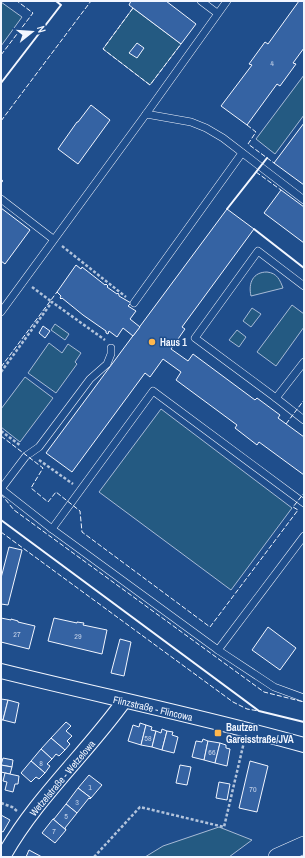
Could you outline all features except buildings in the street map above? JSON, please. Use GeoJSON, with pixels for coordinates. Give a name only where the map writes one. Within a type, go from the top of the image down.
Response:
{"type":"FeatureCollection","features":[{"type":"Feature","properties":{"kind":"street","name":"Flinzstraße - Flincowa"},"geometry":{"type":"LineString","coordinates":[[1,672],[247,729],[304,744]]}},
{"type":"Feature","properties":{"kind":"street","name":"Wetzelstraße - Wetzelowa"},"geometry":{"type":"LineString","coordinates":[[3,857],[24,824],[108,723],[124,701]]}},
{"type":"Feature","properties":{"kind":"street"},"geometry":{"type":"LineString","coordinates":[[277,857],[304,845]]}},
{"type":"Feature","properties":{"kind":"lane"},"geometry":{"type":"LineString","coordinates":[[201,1],[217,13]]}},
{"type":"Feature","properties":{"kind":"lane"},"geometry":{"type":"LineString","coordinates":[[1,312],[146,114],[226,1]]}},
{"type":"Feature","properties":{"kind":"lane"},"geometry":{"type":"LineString","coordinates":[[146,114],[191,122],[206,128],[223,138],[304,200]]}},
{"type":"Feature","properties":{"kind":"lane"},"geometry":{"type":"LineString","coordinates":[[134,303],[242,153]]}},
{"type":"Feature","properties":{"kind":"lane"},"geometry":{"type":"LineString","coordinates":[[1,198],[53,239]]}},
{"type":"Feature","properties":{"kind":"lane"},"geometry":{"type":"LineString","coordinates":[[304,286],[258,251],[195,338],[304,420]]}},
{"type":"Feature","properties":{"kind":"lane"},"geometry":{"type":"LineString","coordinates":[[111,348],[111,354],[107,364],[90,378],[39,447],[26,456],[1,489],[52,529],[218,650],[274,687],[304,698]]}},
{"type":"Feature","properties":{"kind":"lane"},"geometry":{"type":"LineString","coordinates":[[276,398],[304,362]]}},
{"type":"Feature","properties":{"kind":"lane"},"geometry":{"type":"LineString","coordinates":[[52,529],[153,391],[304,503]]}},
{"type":"Feature","properties":{"kind":"lane"},"geometry":{"type":"LineString","coordinates":[[218,650],[304,536]]}},
{"type":"Feature","properties":{"kind":"path"},"geometry":{"type":"LineString","coordinates":[[53,239],[134,303]]}},
{"type":"Feature","properties":{"kind":"path"},"geometry":{"type":"LineString","coordinates":[[24,281],[106,340],[111,348]]}},
{"type":"Feature","properties":{"kind":"path"},"geometry":{"type":"LineString","coordinates":[[1,372],[52,302]]}},
{"type":"Feature","properties":{"kind":"path"},"geometry":{"type":"LineString","coordinates":[[94,857],[140,807],[224,827],[247,729]]}},
{"type":"Feature","properties":{"kind":"shaded area"},"geometry":{"type":"Polygon","coordinates":[[[1,2],[22,17],[1,46],[1,2]]]}},
{"type":"Feature","properties":{"kind":"shaded area"},"geometry":{"type":"Polygon","coordinates":[[[133,8],[181,44],[150,85],[103,49],[133,8]]]}},
{"type":"Feature","properties":{"kind":"shaded area"},"geometry":{"type":"Polygon","coordinates":[[[304,75],[304,115],[275,154],[256,139],[304,75]]]}},
{"type":"Feature","properties":{"kind":"shaded area"},"geometry":{"type":"Polygon","coordinates":[[[262,272],[276,275],[283,288],[251,296],[250,287],[255,276],[262,272]]]}},
{"type":"Feature","properties":{"kind":"shaded area"},"geometry":{"type":"Polygon","coordinates":[[[292,305],[304,314],[304,327],[276,366],[257,352],[292,305]]]}},
{"type":"Feature","properties":{"kind":"shaded area"},"geometry":{"type":"Polygon","coordinates":[[[252,308],[261,314],[251,327],[243,321],[252,308]]]}},
{"type":"Feature","properties":{"kind":"shaded area"},"geometry":{"type":"Polygon","coordinates":[[[55,324],[69,334],[65,340],[51,330],[55,324]]]}},
{"type":"Feature","properties":{"kind":"shaded area"},"geometry":{"type":"Polygon","coordinates":[[[237,330],[246,337],[239,347],[229,340],[237,330]]]}},
{"type":"Feature","properties":{"kind":"shaded area"},"geometry":{"type":"Polygon","coordinates":[[[49,343],[62,353],[68,344],[81,353],[75,362],[77,364],[56,393],[28,373],[49,343]]]}},
{"type":"Feature","properties":{"kind":"shaded area"},"geometry":{"type":"Polygon","coordinates":[[[25,377],[53,398],[20,442],[1,427],[1,409],[25,377]]]}},
{"type":"Feature","properties":{"kind":"shaded area"},"geometry":{"type":"Polygon","coordinates":[[[161,409],[292,508],[231,590],[99,492],[161,409]]]}},
{"type":"Feature","properties":{"kind":"shaded area"},"geometry":{"type":"Polygon","coordinates":[[[219,827],[252,840],[229,857],[145,857],[163,846],[219,827]]]}},
{"type":"Feature","properties":{"kind":"fence"},"geometry":{"type":"LineString","coordinates":[[1,55],[33,13],[17,1]]}},
{"type":"Feature","properties":{"kind":"fence"},"geometry":{"type":"LineString","coordinates":[[1,121],[91,1]]}},
{"type":"Feature","properties":{"kind":"fence"},"geometry":{"type":"LineString","coordinates":[[133,8],[103,49],[150,85],[181,44]]}},
{"type":"Feature","properties":{"kind":"fence"},"geometry":{"type":"LineString","coordinates":[[247,125],[256,132],[248,144],[274,163]]}},
{"type":"Feature","properties":{"kind":"fence"},"geometry":{"type":"LineString","coordinates":[[256,172],[281,190]]}},
{"type":"Feature","properties":{"kind":"fence"},"geometry":{"type":"LineString","coordinates":[[1,367],[57,292]]}},
{"type":"Feature","properties":{"kind":"fence"},"geometry":{"type":"LineString","coordinates":[[286,424],[304,400]]}},
{"type":"Feature","properties":{"kind":"fence"},"geometry":{"type":"LineString","coordinates":[[1,436],[43,468],[31,488],[48,502],[56,492],[80,511],[82,532],[210,627],[298,510],[293,507],[304,493]]}},
{"type":"Feature","properties":{"kind":"fence"},"geometry":{"type":"LineString","coordinates":[[1,494],[14,510],[264,692],[304,702]]}},
{"type":"Feature","properties":{"kind":"fence"},"geometry":{"type":"LineString","coordinates":[[1,532],[233,702],[247,709],[259,711]]}},
{"type":"Feature","properties":{"kind":"wall"},"geometry":{"type":"LineString","coordinates":[[1,83],[61,5],[56,1]]}},
{"type":"Feature","properties":{"kind":"wall"},"geometry":{"type":"LineString","coordinates":[[227,209],[267,158]]}},
{"type":"Feature","properties":{"kind":"wall"},"geometry":{"type":"LineString","coordinates":[[254,229],[304,268]]}},
{"type":"Feature","properties":{"kind":"wall"},"geometry":{"type":"LineString","coordinates":[[1,520],[259,711],[304,722]]}},
{"type":"Feature","properties":{"kind":"place","name":"Haus 1"},"geometry":{"type":"Point","coordinates":[152,342]}},
{"type":"Feature","properties":{"kind":"place","name":"Bautzen Gareisstraße/JVA"},"geometry":{"type":"Point","coordinates":[218,733]}}]}
